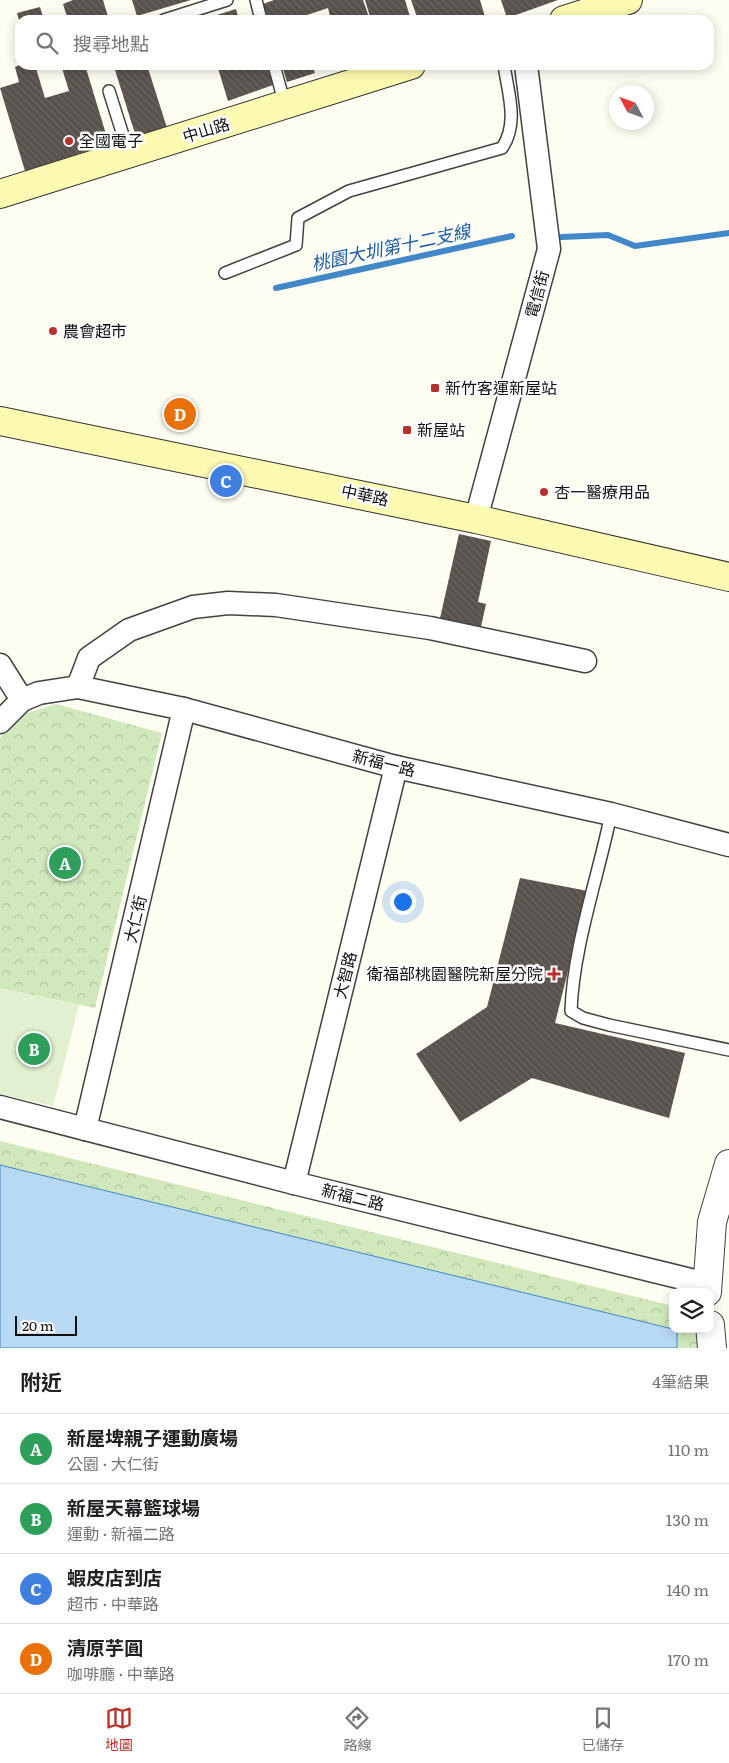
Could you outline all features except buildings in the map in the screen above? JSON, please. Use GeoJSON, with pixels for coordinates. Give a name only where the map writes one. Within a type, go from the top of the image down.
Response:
{"type":"FeatureCollection","features":[{"type":"Feature","properties":{"kind":"main road"},"geometry":{"type":"LineString","coordinates":[[580,15],[628,0]]}},
{"type":"Feature","properties":{"kind":"main road","name":"中山路"},"geometry":{"type":"LineString","coordinates":[[0,194],[396,70]]}},
{"type":"Feature","properties":{"kind":"main road","name":"中華路"},"geometry":{"type":"LineString","coordinates":[[0,421],[476,519],[729,577]]}},
{"type":"Feature","properties":{"kind":"street","name":"電信街"},"geometry":{"type":"LineString","coordinates":[[476,519],[549,249],[527,70]]}},
{"type":"Feature","properties":{"kind":"street"},"geometry":{"type":"LineString","coordinates":[[78,687],[89,658],[129,630],[193,608],[228,603],[276,605],[430,628],[585,662]]}},
{"type":"Feature","properties":{"kind":"street"},"geometry":{"type":"LineString","coordinates":[[0,665],[31,696],[0,722]]}},
{"type":"Feature","properties":{"kind":"street","name":"新福一路"},"geometry":{"type":"LineString","coordinates":[[31,696],[78,687],[184,709],[396,767],[611,814],[729,845]]}},
{"type":"Feature","properties":{"kind":"street","name":"大仁街"},"geometry":{"type":"LineString","coordinates":[[86,1129],[184,709]]}},
{"type":"Feature","properties":{"kind":"street","name":"大智路"},"geometry":{"type":"LineString","coordinates":[[294,1183],[396,767]]}},
{"type":"Feature","properties":{"kind":"street","name":"新福二路"},"geometry":{"type":"LineString","coordinates":[[0,1107],[707,1288]]}},
{"type":"Feature","properties":{"kind":"street"},"geometry":{"type":"LineString","coordinates":[[707,1288],[712,1222],[729,1164]]}},
{"type":"Feature","properties":{"kind":"street"},"geometry":{"type":"LineString","coordinates":[[711,1333],[712,1348]]}},
{"type":"Feature","properties":{"kind":"lane"},"geometry":{"type":"LineString","coordinates":[[180,15],[227,0]]}},
{"type":"Feature","properties":{"kind":"lane"},"geometry":{"type":"LineString","coordinates":[[256,0],[260,15]]}},
{"type":"Feature","properties":{"kind":"lane"},"geometry":{"type":"LineString","coordinates":[[275,70],[285,106]]}},
{"type":"Feature","properties":{"kind":"lane"},"geometry":{"type":"LineString","coordinates":[[225,273],[296,245],[298,218],[349,191],[502,148],[510,137],[512,125],[505,70]]}},
{"type":"Feature","properties":{"kind":"lane"},"geometry":{"type":"LineString","coordinates":[[109,91],[129,154]]}},
{"type":"Feature","properties":{"kind":"lane"},"geometry":{"type":"LineString","coordinates":[[611,814],[584,931],[572,993],[571,1012],[583,1018],[609,1025],[729,1050]]}},
{"type":"Feature","properties":{"kind":"green space"},"geometry":{"type":"Polygon","coordinates":[[[56,704],[162,733],[95,1008],[0,988],[0,738],[18,716],[56,704]]]}},
{"type":"Feature","properties":{"kind":"green space"},"geometry":{"type":"Polygon","coordinates":[[[0,988],[79,1005],[53,1106],[0,1094],[0,988]]]}},
{"type":"Feature","properties":{"kind":"green space"},"geometry":{"type":"Polygon","coordinates":[[[0,1141],[669,1305],[669,1333],[699,1333],[701,1348],[0,1348],[0,1141]]]}},
{"type":"Feature","properties":{"kind":"water"},"geometry":{"type":"Polygon","coordinates":[[[0,1165],[669,1328],[669,1333],[677,1333],[677,1348],[0,1348],[0,1165]]]}},
{"type":"Feature","properties":{"kind":"waterway","name":"桃園大圳第十二支線"},"geometry":{"type":"LineString","coordinates":[[562,237],[608,235],[635,246],[729,233]]}},
{"type":"Feature","properties":{"kind":"waterway","name":"桃園大圳第十二支線"},"geometry":{"type":"LineString","coordinates":[[276,288],[512,236]]}},
{"type":"Feature","properties":{"kind":"place","name":"全國電子"},"geometry":{"type":"Point","coordinates":[69,141]}},
{"type":"Feature","properties":{"kind":"place","name":"農會超市"},"geometry":{"type":"Point","coordinates":[53,331]}},
{"type":"Feature","properties":{"kind":"place","name":"新竹客運新屋站"},"geometry":{"type":"Point","coordinates":[435,388]}},
{"type":"Feature","properties":{"kind":"place","name":"清原芋圓"},"geometry":{"type":"Point","coordinates":[180,414]}},
{"type":"Feature","properties":{"kind":"place","name":"新屋站"},"geometry":{"type":"Point","coordinates":[407,430]}},
{"type":"Feature","properties":{"kind":"place","name":"蝦皮店到店"},"geometry":{"type":"Point","coordinates":[226,481]}},
{"type":"Feature","properties":{"kind":"place","name":"杏一醫療用品"},"geometry":{"type":"Point","coordinates":[544,492]}},
{"type":"Feature","properties":{"kind":"place","name":"新屋埤親子運動廣場"},"geometry":{"type":"Point","coordinates":[65,863]}},
{"type":"Feature","properties":{"kind":"place","name":"衛福部桃園醫院新屋分院"},"geometry":{"type":"Point","coordinates":[554,974]}},
{"type":"Feature","properties":{"kind":"place","name":"新屋天幕籃球場"},"geometry":{"type":"Point","coordinates":[34,1049]}}]}
